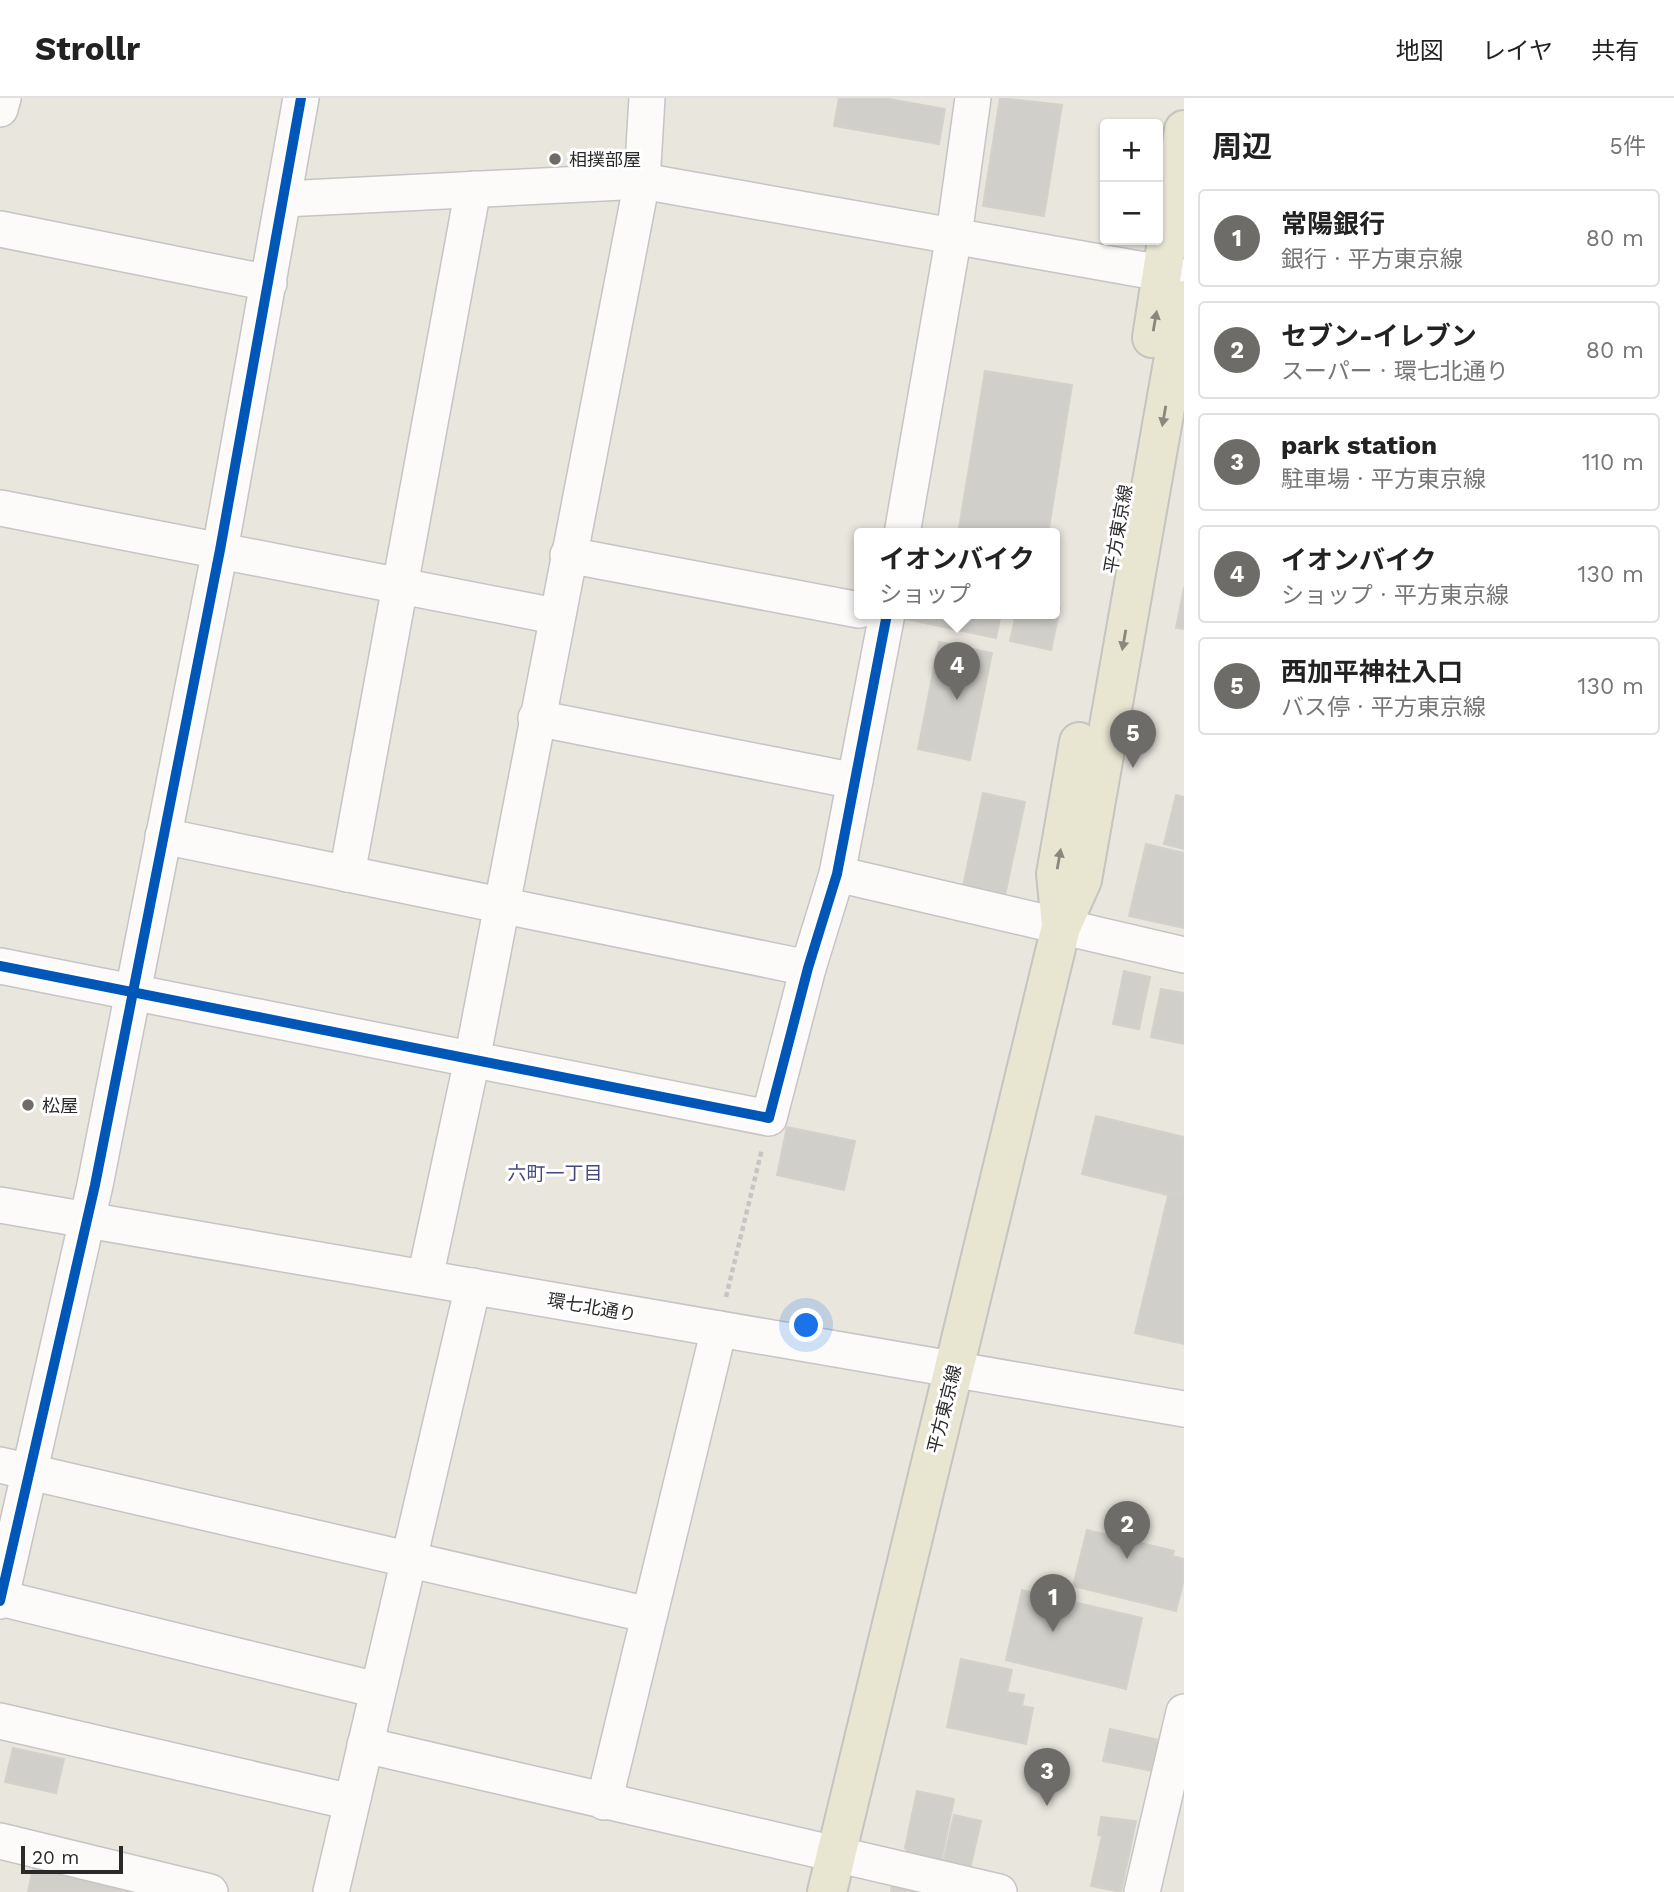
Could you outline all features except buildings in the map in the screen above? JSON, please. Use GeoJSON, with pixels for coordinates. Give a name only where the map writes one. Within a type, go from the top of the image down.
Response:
{"type":"FeatureCollection","features":[{"type":"Feature","properties":{"kind":"main road","name":"平方東京線"},"geometry":{"type":"LineString","coordinates":[[827,1892],[1061,927],[1056,874],[1177,283],[1184,130]]}},
{"type":"Feature","properties":{"kind":"street"},"geometry":{"type":"LineString","coordinates":[[0,109],[3,98]]}},
{"type":"Feature","properties":{"kind":"street"},"geometry":{"type":"LineString","coordinates":[[302,98],[220,550],[88,1220],[14,1469],[0,1599],[377,1690]]}},
{"type":"Feature","properties":{"kind":"street"},"geometry":{"type":"LineString","coordinates":[[425,1278],[471,1060],[555,616],[642,181],[647,98]]}},
{"type":"Feature","properties":{"kind":"street"},"geometry":{"type":"LineString","coordinates":[[903,528],[954,235],[973,98]]}},
{"type":"Feature","properties":{"kind":"street"},"geometry":{"type":"LineString","coordinates":[[284,199],[642,181],[954,235],[1177,283]]}},
{"type":"Feature","properties":{"kind":"street"},"geometry":{"type":"LineString","coordinates":[[347,874],[473,189]]}},
{"type":"Feature","properties":{"kind":"street"},"geometry":{"type":"LineString","coordinates":[[0,229],[269,283]]}},
{"type":"Feature","properties":{"kind":"street"},"geometry":{"type":"LineString","coordinates":[[0,508],[555,616]]}},
{"type":"Feature","properties":{"kind":"street"},"geometry":{"type":"LineString","coordinates":[[568,555],[854,609]]}},
{"type":"Feature","properties":{"kind":"street"},"geometry":{"type":"LineString","coordinates":[[0,966],[769,1118],[808,968],[837,874],[855,781],[877,619]]}},
{"type":"Feature","properties":{"kind":"street"},"geometry":{"type":"LineString","coordinates":[[536,718],[855,781]]}},
{"type":"Feature","properties":{"kind":"street"},"geometry":{"type":"LineString","coordinates":[[163,836],[808,968]]}},
{"type":"Feature","properties":{"kind":"street"},"geometry":{"type":"LineString","coordinates":[[837,874],[1184,955]]}},
{"type":"Feature","properties":{"kind":"street","name":"環七北通り"},"geometry":{"type":"LineString","coordinates":[[0,1205],[1184,1409]]}},
{"type":"Feature","properties":{"kind":"street"},"geometry":{"type":"LineString","coordinates":[[331,1892],[473,1286]]}},
{"type":"Feature","properties":{"kind":"street"},"geometry":{"type":"LineString","coordinates":[[604,1802],[719,1329]]}},
{"type":"Feature","properties":{"kind":"street"},"geometry":{"type":"LineString","coordinates":[[14,1469],[649,1615]]}},
{"type":"Feature","properties":{"kind":"street"},"geometry":{"type":"LineString","coordinates":[[1142,1892],[1178,1760],[1184,1712]]}},
{"type":"Feature","properties":{"kind":"street"},"geometry":{"type":"LineString","coordinates":[[0,1721],[351,1802]]}},
{"type":"Feature","properties":{"kind":"street"},"geometry":{"type":"LineString","coordinates":[[365,1745],[999,1892]]}},
{"type":"Feature","properties":{"kind":"street"},"geometry":{"type":"LineString","coordinates":[[0,1841],[210,1892]]}},
{"type":"Feature","properties":{"kind":"path"},"geometry":{"type":"LineString","coordinates":[[719,1329],[769,1118]]}},
{"type":"Feature","properties":{"kind":"cycle path"},"geometry":{"type":"LineString","coordinates":[[0,1601],[95,1185],[220,550],[301,98]]}},
{"type":"Feature","properties":{"kind":"cycle path"},"geometry":{"type":"LineString","coordinates":[[0,966],[769,1118],[808,968],[837,874],[886,619]]}},
{"type":"Feature","properties":{"kind":"place","name":"相撲部屋"},"geometry":{"type":"Point","coordinates":[555,159]}},
{"type":"Feature","properties":{"kind":"place","name":"イオンバイク"},"geometry":{"type":"Point","coordinates":[957,700]}},
{"type":"Feature","properties":{"kind":"place","name":"西加平神社入口"},"geometry":{"type":"Point","coordinates":[1133,768]}},
{"type":"Feature","properties":{"kind":"place","name":"松屋"},"geometry":{"type":"Point","coordinates":[28,1105]}},
{"type":"Feature","properties":{"kind":"place","name":"セブン-イレブン"},"geometry":{"type":"Point","coordinates":[1127,1559]}},
{"type":"Feature","properties":{"kind":"place","name":"常陽銀行"},"geometry":{"type":"Point","coordinates":[1053,1632]}},
{"type":"Feature","properties":{"kind":"place","name":"park station"},"geometry":{"type":"Point","coordinates":[1047,1806]}},
{"type":"Feature","properties":{"kind":"district","name":"六町一丁目"},"geometry":{"type":"Point","coordinates":[555,1173]}}]}
